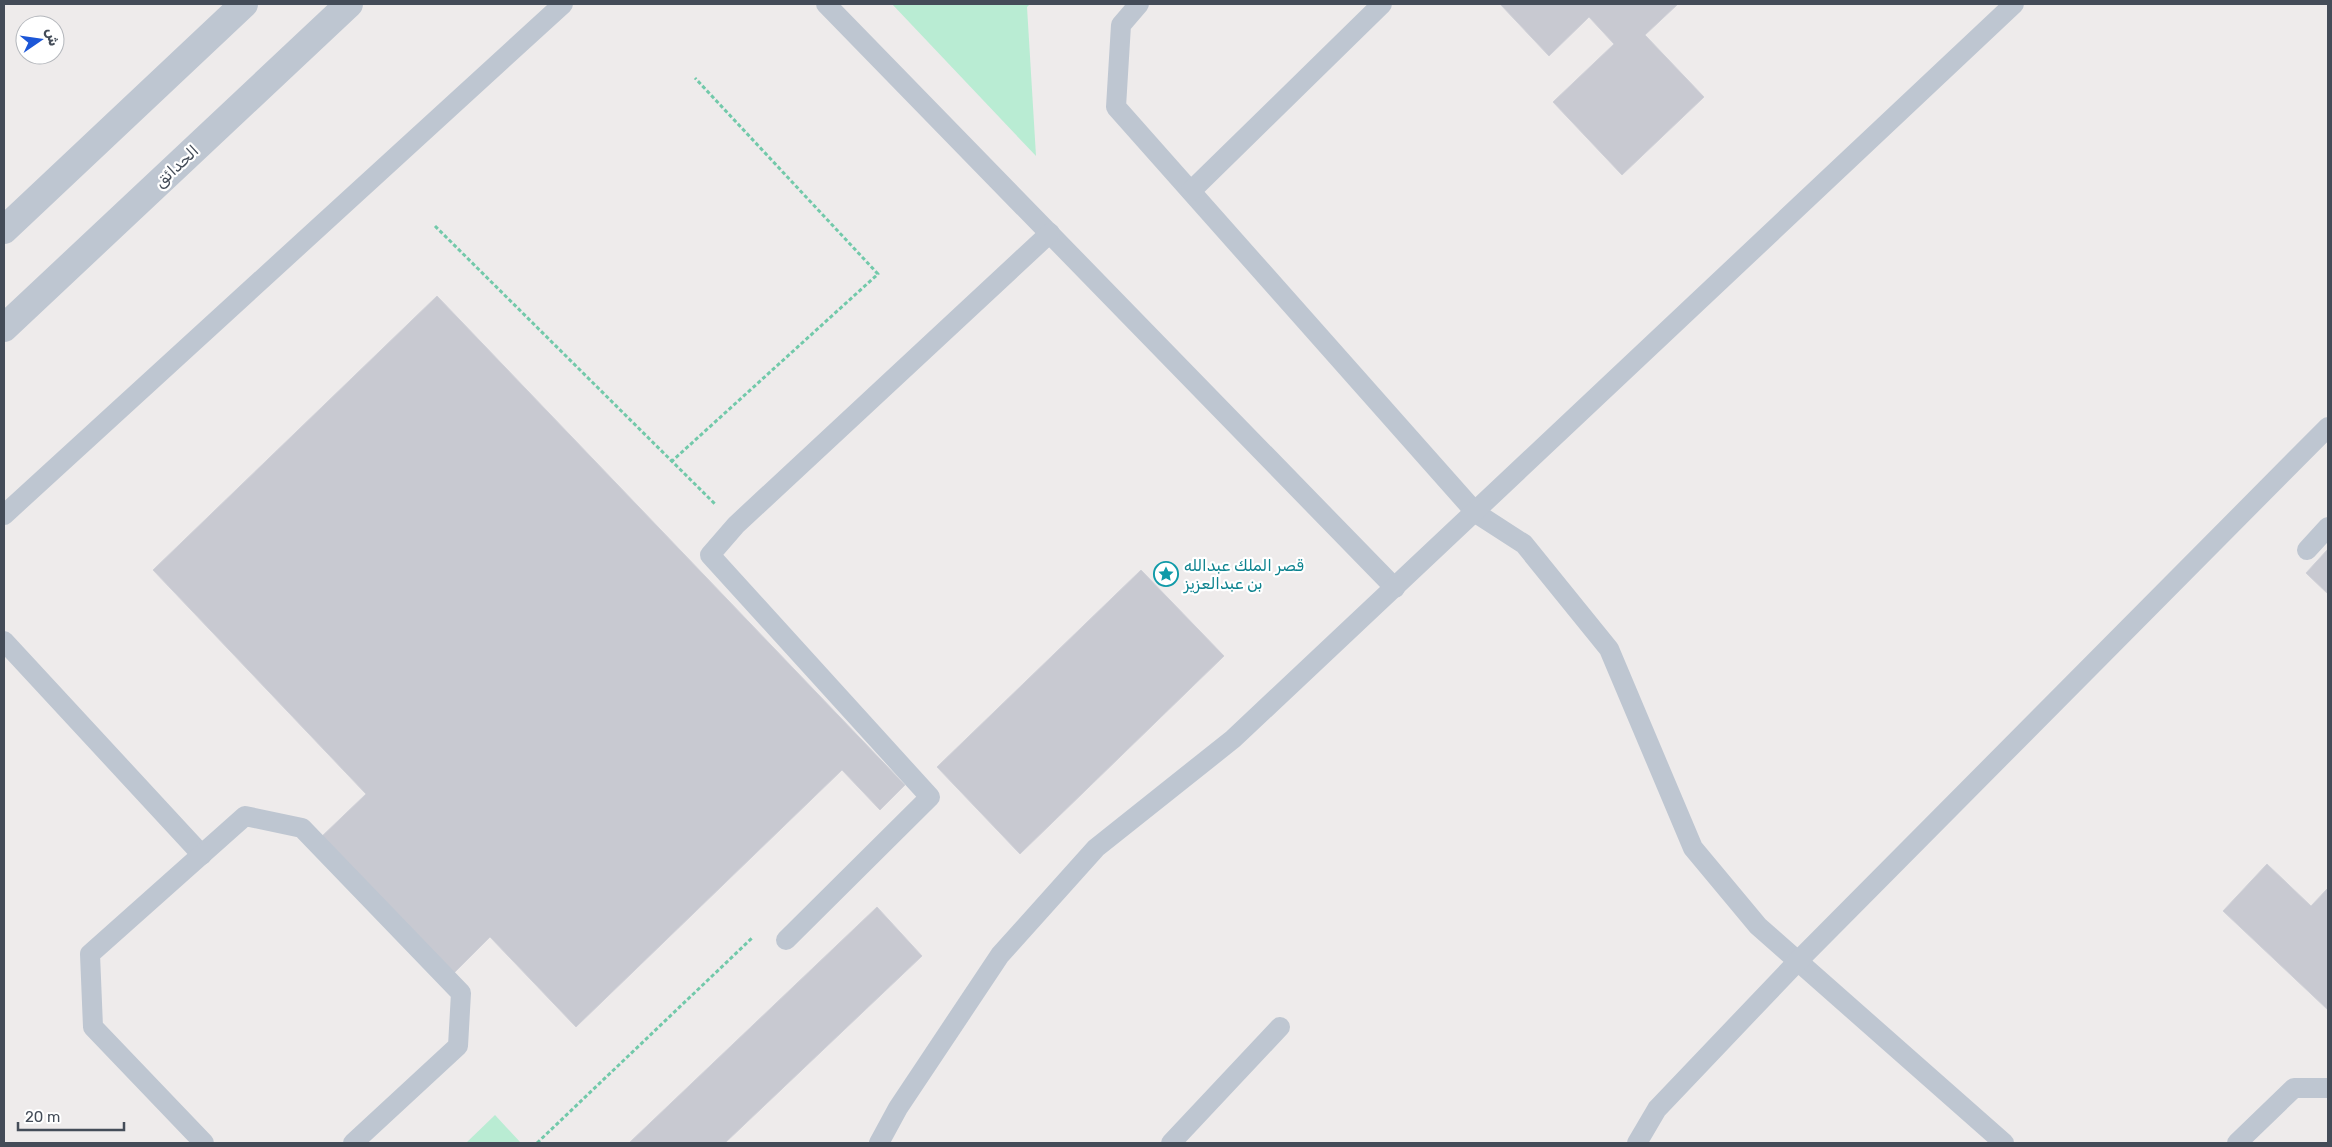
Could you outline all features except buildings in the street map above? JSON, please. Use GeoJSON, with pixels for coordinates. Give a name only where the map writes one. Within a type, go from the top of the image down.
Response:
{"type":"FeatureCollection","features":[{"type":"Feature","properties":{"kind":"street"},"geometry":{"type":"LineString","coordinates":[[4,230],[244,4]]}},
{"type":"Feature","properties":{"kind":"street","name":"الحدائق"},"geometry":{"type":"LineString","coordinates":[[4,328],[349,4]]}},
{"type":"Feature","properties":{"kind":"lane"},"geometry":{"type":"LineString","coordinates":[[4,515],[563,4]]}},
{"type":"Feature","properties":{"kind":"lane"},"geometry":{"type":"LineString","coordinates":[[826,4],[1395,588]]}},
{"type":"Feature","properties":{"kind":"lane"},"geometry":{"type":"LineString","coordinates":[[1139,4],[1121,25],[1116,107],[1476,513],[1524,544],[1609,649],[1693,848],[1758,926],[2004,1143]]}},
{"type":"Feature","properties":{"kind":"lane"},"geometry":{"type":"LineString","coordinates":[[1191,191],[1382,4]]}},
{"type":"Feature","properties":{"kind":"lane"},"geometry":{"type":"LineString","coordinates":[[879,1143],[898,1108],[1000,955],[1096,848],[1233,739],[1476,513],[2014,4]]}},
{"type":"Feature","properties":{"kind":"lane"},"geometry":{"type":"LineString","coordinates":[[786,940],[930,798],[710,555],[736,525],[1050,233]]}},
{"type":"Feature","properties":{"kind":"lane"},"geometry":{"type":"LineString","coordinates":[[1637,1143],[1657,1109],[1798,961],[2328,427]]}},
{"type":"Feature","properties":{"kind":"lane"},"geometry":{"type":"LineString","coordinates":[[2307,550],[2328,527]]}},
{"type":"Feature","properties":{"kind":"lane"},"geometry":{"type":"LineString","coordinates":[[4,641],[202,855]]}},
{"type":"Feature","properties":{"kind":"lane"},"geometry":{"type":"LineString","coordinates":[[204,1143],[93,1026],[90,954],[245,816],[302,828],[460,993],[458,1046],[353,1143]]}},
{"type":"Feature","properties":{"kind":"lane"},"geometry":{"type":"LineString","coordinates":[[1171,1143],[1280,1027]]}},
{"type":"Feature","properties":{"kind":"lane"},"geometry":{"type":"LineString","coordinates":[[2237,1143],[2294,1088],[2328,1088]]}},
{"type":"Feature","properties":{"kind":"path"},"geometry":{"type":"LineString","coordinates":[[671,462],[878,274],[695,78]]}},
{"type":"Feature","properties":{"kind":"path"},"geometry":{"type":"LineString","coordinates":[[436,226],[736,525]]}},
{"type":"Feature","properties":{"kind":"path"},"geometry":{"type":"LineString","coordinates":[[537,1143],[752,938]]}},
{"type":"Feature","properties":{"kind":"green space"},"geometry":{"type":"Polygon","coordinates":[[[892,4],[1030,4],[1027,7],[1036,156],[892,4]]]}},
{"type":"Feature","properties":{"kind":"green space"},"geometry":{"type":"Polygon","coordinates":[[[495,1115],[521,1143],[466,1143],[495,1115]]]}},
{"type":"Feature","properties":{"kind":"place","name":"قصر الملك عبدالله بن عبدالعزيز"},"geometry":{"type":"Point","coordinates":[1166,574]}}]}
